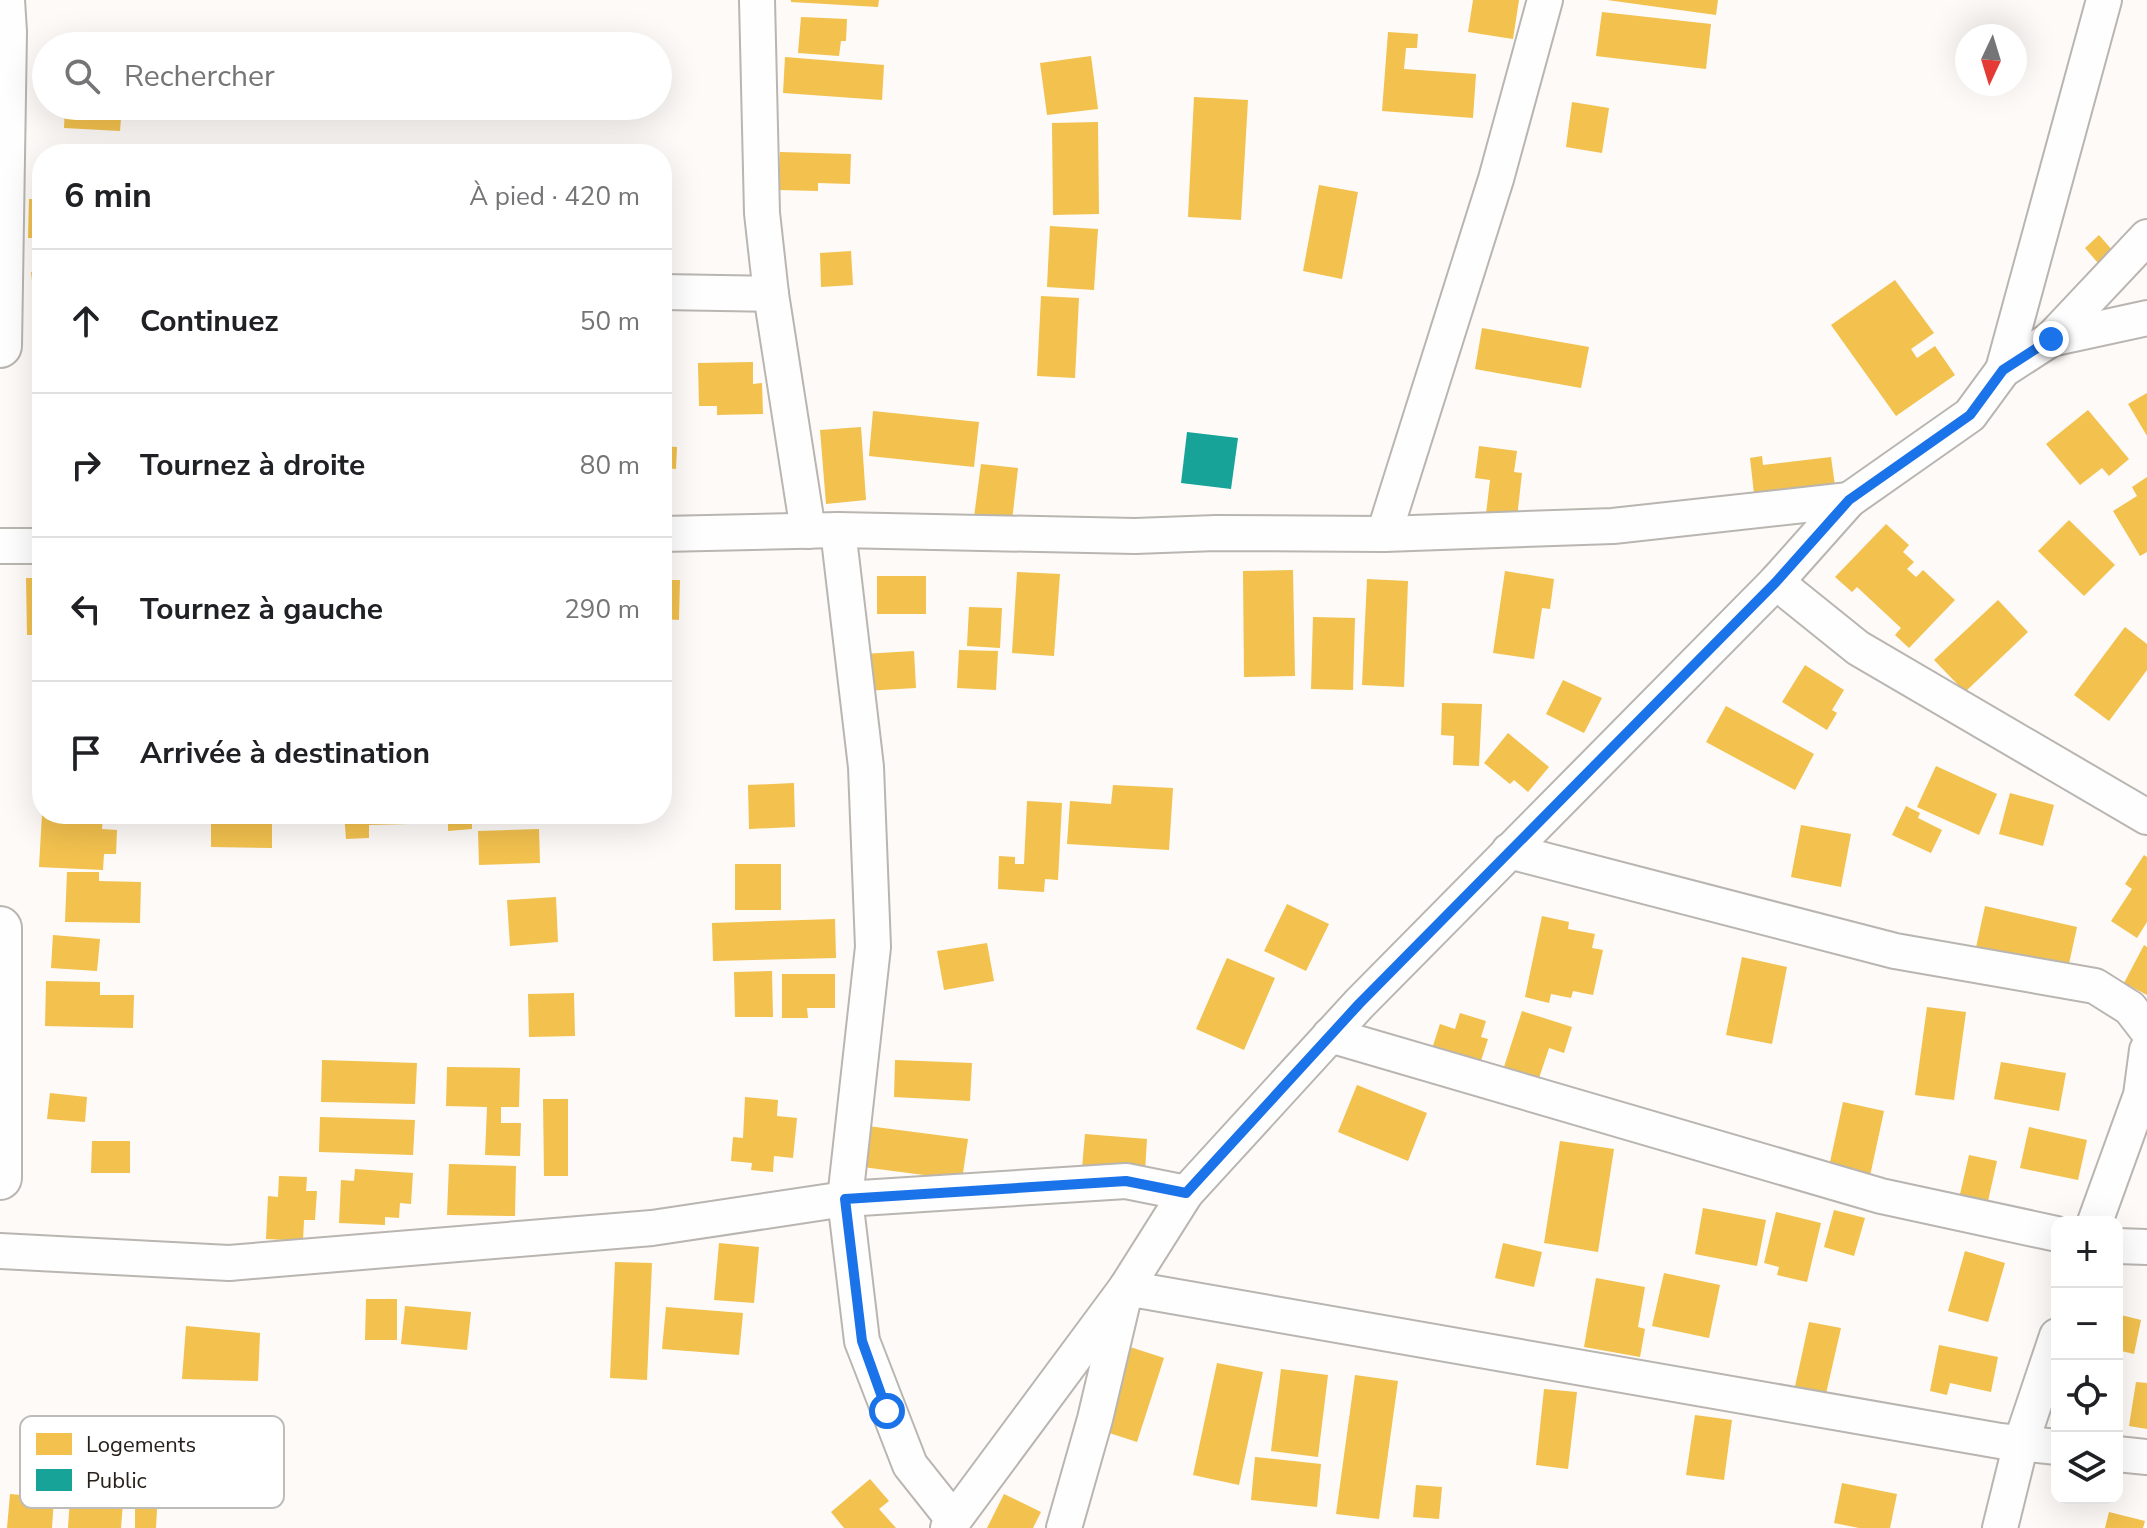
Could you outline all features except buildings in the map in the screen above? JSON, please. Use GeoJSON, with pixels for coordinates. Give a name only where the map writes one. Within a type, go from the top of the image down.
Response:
{"type":"FeatureCollection","features":[{"type":"Feature","properties":{"kind":"street"},"geometry":{"type":"LineString","coordinates":[[0,346],[3,0]]}},
{"type":"Feature","properties":{"kind":"street"},"geometry":{"type":"LineString","coordinates":[[757,0],[762,213],[771,294],[823,530],[866,767],[873,947],[845,1199],[862,1341],[910,1465],[951,1524],[1126,1288],[1186,1193],[1330,1035],[1776,582],[1849,500],[1970,415],[2003,370],[2051,339],[2147,237]]}},
{"type":"Feature","properties":{"kind":"street"},"geometry":{"type":"LineString","coordinates":[[1384,534],[1496,179],[1545,0]]}},
{"type":"Feature","properties":{"kind":"street"},"geometry":{"type":"LineString","coordinates":[[2003,370],[2104,0]]}},
{"type":"Feature","properties":{"kind":"street"},"geometry":{"type":"LineString","coordinates":[[672,292],[771,294]]}},
{"type":"Feature","properties":{"kind":"street"},"geometry":{"type":"LineString","coordinates":[[2051,339],[2147,318]]}},
{"type":"Feature","properties":{"kind":"street"},"geometry":{"type":"LineString","coordinates":[[672,534],[823,530],[1135,536],[1384,534],[1613,526],[1849,500]]}},
{"type":"Feature","properties":{"kind":"street"},"geometry":{"type":"LineString","coordinates":[[0,546],[32,546]]}},
{"type":"Feature","properties":{"kind":"street"},"geometry":{"type":"LineString","coordinates":[[1776,582],[1858,648],[2147,817]]}},
{"type":"Feature","properties":{"kind":"street"},"geometry":{"type":"LineString","coordinates":[[1509,851],[1895,951],[2095,986],[2130,1008],[2147,1030]]}},
{"type":"Feature","properties":{"kind":"street"},"geometry":{"type":"LineString","coordinates":[[0,928],[0,1178]]}},
{"type":"Feature","properties":{"kind":"street"},"geometry":{"type":"LineString","coordinates":[[1330,1035],[1881,1196],[2051,1233]]}},
{"type":"Feature","properties":{"kind":"street"},"geometry":{"type":"LineString","coordinates":[[2097,1216],[2141,1095],[2147,1050]]}},
{"type":"Feature","properties":{"kind":"street"},"geometry":{"type":"LineString","coordinates":[[0,1251],[229,1263],[652,1228],[845,1199],[1126,1181],[1186,1193]]}},
{"type":"Feature","properties":{"kind":"street"},"geometry":{"type":"LineString","coordinates":[[2123,1246],[2147,1247]]}},
{"type":"Feature","properties":{"kind":"street"},"geometry":{"type":"LineString","coordinates":[[1126,1288],[2051,1446]]}},
{"type":"Feature","properties":{"kind":"street"},"geometry":{"type":"LineString","coordinates":[[1064,1528],[1095,1419],[1126,1288]]}},
{"type":"Feature","properties":{"kind":"street"},"geometry":{"type":"LineString","coordinates":[[2000,1528],[2021,1443],[2051,1354]]}},
{"type":"Feature","properties":{"kind":"street"},"geometry":{"type":"LineString","coordinates":[[2123,1455],[2147,1457]]}},
{"type":"Feature","properties":{"kind":"route"},"geometry":{"type":"LineString","coordinates":[[887,1411],[862,1341],[845,1199],[1126,1181],[1186,1193],[1359,1004],[1776,582],[1849,500],[1970,415],[2003,370],[2051,339]]}}]}
